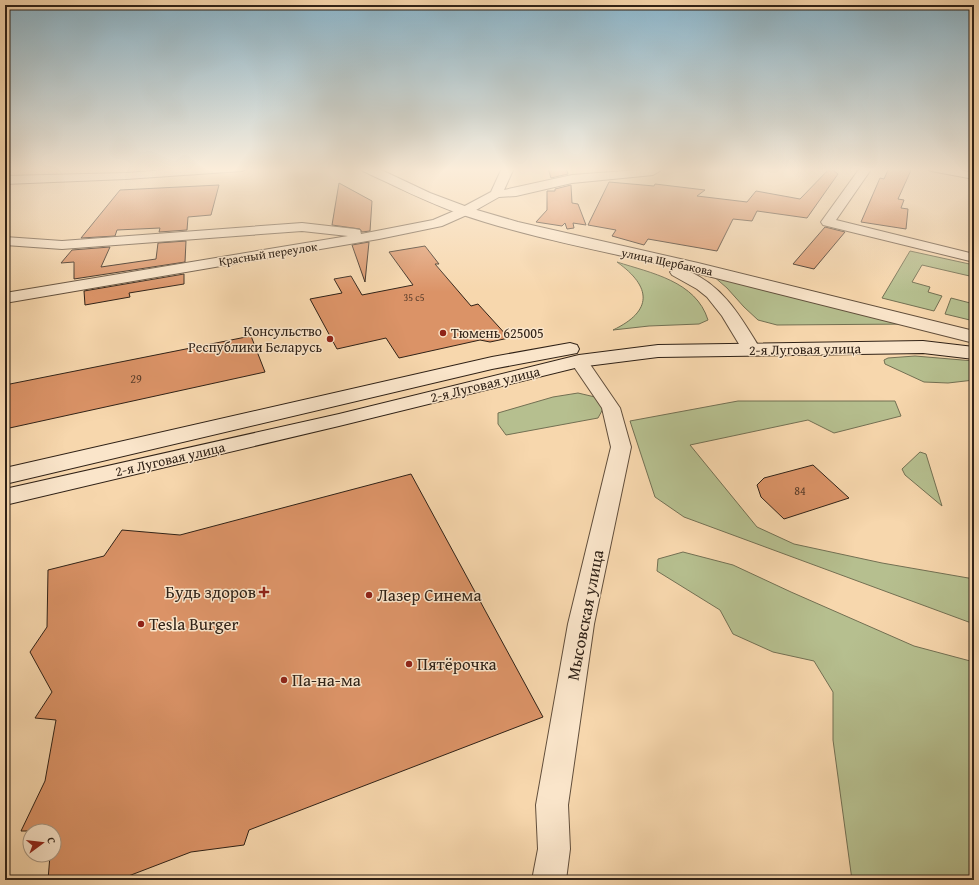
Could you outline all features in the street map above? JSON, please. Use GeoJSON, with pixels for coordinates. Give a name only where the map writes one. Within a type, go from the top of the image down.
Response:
{"type":"FeatureCollection","features":[{"type":"Feature","properties":{"kind":"main road","name":"улица Щербакова"},"geometry":{"type":"LineString","coordinates":[[460,209],[514,226],[708,271],[974,337]]}},
{"type":"Feature","properties":{"kind":"main road"},"geometry":{"type":"LineString","coordinates":[[610,249],[684,274],[703,284],[728,310],[748,343]]}},
{"type":"Feature","properties":{"kind":"main road","name":"2-я Луговая улица"},"geometry":{"type":"LineString","coordinates":[[5,497],[339,420],[579,361],[658,351],[865,334],[945,337],[974,342]]}},
{"type":"Feature","properties":{"kind":"main road","name":"2-я Луговая улица"},"geometry":{"type":"LineString","coordinates":[[5,476],[500,362],[584,346],[652,338],[748,343],[923,347],[974,353]]}},
{"type":"Feature","properties":{"kind":"street","name":"Красный переулок"},"geometry":{"type":"LineString","coordinates":[[5,298],[379,236],[437,223],[468,209]]}},
{"type":"Feature","properties":{"kind":"street"},"geometry":{"type":"LineString","coordinates":[[837,209],[828,222],[974,258]]}},
{"type":"Feature","properties":{"kind":"street"},"geometry":{"type":"LineString","coordinates":[[5,241],[62,245],[302,227],[379,236]]}},
{"type":"Feature","properties":{"kind":"street","name":"Мысовская улица"},"geometry":{"type":"LineString","coordinates":[[549,880],[554,849],[552,805],[580,632],[621,447],[611,408],[579,361]]}},
{"type":"Feature","properties":{"kind":"green space"},"geometry":{"type":"Polygon","coordinates":[[[910,251],[974,265],[974,277],[922,265],[912,282],[930,287],[928,292],[942,296],[934,311],[882,298],[910,251]]]}},
{"type":"Feature","properties":{"kind":"green space"},"geometry":{"type":"Polygon","coordinates":[[[617,262],[658,275],[683,287],[694,296],[702,307],[708,320],[699,324],[649,326],[613,330],[626,323],[635,315],[641,307],[643,298],[642,289],[637,280],[629,271],[617,262]]]}},
{"type":"Feature","properties":{"kind":"green space"},"geometry":{"type":"Polygon","coordinates":[[[712,275],[911,324],[777,325],[758,320],[712,275]]]}},
{"type":"Feature","properties":{"kind":"green space"},"geometry":{"type":"Polygon","coordinates":[[[951,298],[974,304],[974,321],[945,314],[951,298]]]}},
{"type":"Feature","properties":{"kind":"green space"},"geometry":{"type":"Polygon","coordinates":[[[915,356],[974,361],[974,380],[948,383],[924,382],[885,364],[884,360],[888,358],[915,356]]]}},
{"type":"Feature","properties":{"kind":"green space"},"geometry":{"type":"Polygon","coordinates":[[[578,393],[595,397],[604,407],[598,418],[506,435],[498,424],[498,413],[553,397],[578,393]]]}},
{"type":"Feature","properties":{"kind":"green space"},"geometry":{"type":"Polygon","coordinates":[[[738,401],[895,401],[901,416],[834,433],[808,420],[690,445],[757,527],[794,544],[882,563],[974,579],[974,624],[684,517],[655,497],[630,421],[738,401]]]}},
{"type":"Feature","properties":{"kind":"green space"},"geometry":{"type":"Polygon","coordinates":[[[920,452],[926,454],[942,506],[905,475],[902,469],[920,452]]]}},
{"type":"Feature","properties":{"kind":"green space"},"geometry":{"type":"Polygon","coordinates":[[[683,552],[733,565],[914,646],[974,662],[974,880],[852,880],[833,740],[833,692],[814,661],[773,652],[733,634],[720,610],[657,571],[658,559],[683,552]]]}},
{"type":"Feature","properties":{"kind":"building"},"geometry":{"type":"Polygon","coordinates":[[[104,209],[213,209],[211,215],[188,217],[187,230],[159,232],[160,228],[117,230],[115,236],[81,238],[104,209]]]}},
{"type":"Feature","properties":{"kind":"building"},"geometry":{"type":"Polygon","coordinates":[[[335,209],[371,209],[370,231],[362,232],[360,229],[332,225],[335,209]]]}},
{"type":"Feature","properties":{"kind":"building"},"geometry":{"type":"Polygon","coordinates":[[[580,209],[586,225],[573,223],[574,228],[567,229],[565,223],[562,226],[536,222],[547,210],[580,209]]]}},
{"type":"Feature","properties":{"kind":"building"},"geometry":{"type":"Polygon","coordinates":[[[596,209],[813,209],[807,218],[757,211],[752,221],[733,219],[717,251],[648,239],[644,245],[612,236],[616,230],[588,225],[596,209]]]}},
{"type":"Feature","properties":{"kind":"building"},"geometry":{"type":"Polygon","coordinates":[[[866,209],[908,209],[906,229],[861,222],[866,209]]]}},
{"type":"Feature","properties":{"kind":"building"},"geometry":{"type":"Polygon","coordinates":[[[825,227],[845,232],[814,269],[793,264],[825,227]]]}},
{"type":"Feature","properties":{"kind":"building"},"geometry":{"type":"Polygon","coordinates":[[[186,241],[185,262],[74,279],[74,262],[61,263],[72,250],[110,247],[101,267],[156,259],[158,243],[186,241]]]}},
{"type":"Feature","properties":{"kind":"building"},"geometry":{"type":"Polygon","coordinates":[[[369,242],[365,282],[352,245],[369,242]]]}},
{"type":"Feature","properties":{"kind":"building"},"geometry":{"type":"Polygon","coordinates":[[[425,246],[439,264],[435,264],[471,306],[478,304],[509,338],[490,342],[480,340],[399,358],[386,338],[337,349],[310,299],[342,293],[334,279],[351,276],[362,295],[413,285],[389,252],[425,246]]]}},
{"type":"Feature","properties":{"kind":"building"},"geometry":{"type":"Polygon","coordinates":[[[184,274],[184,284],[129,293],[130,297],[85,305],[84,291],[184,274]]]}},
{"type":"Feature","properties":{"kind":"building"},"geometry":{"type":"Polygon","coordinates":[[[251,336],[265,372],[5,429],[5,385],[251,336]]]}},
{"type":"Feature","properties":{"kind":"building"},"geometry":{"type":"Polygon","coordinates":[[[813,465],[849,498],[784,519],[761,497],[757,485],[764,478],[813,465]]]}},
{"type":"Feature","properties":{"kind":"building","name":"Па-на-ма"},"geometry":{"type":"Polygon","coordinates":[[[411,474],[543,717],[249,830],[244,845],[191,852],[118,880],[48,880],[49,863],[62,863],[62,823],[25,823],[45,781],[56,720],[35,718],[52,692],[30,652],[47,627],[48,570],[104,556],[122,530],[180,535],[411,474]]]}},
{"type":"Feature","properties":{"kind":"place","name":"Тюмень 625005"},"geometry":{"type":"Point","coordinates":[443,333]}},
{"type":"Feature","properties":{"kind":"place","name":"Консульство Республики Беларусь"},"geometry":{"type":"Point","coordinates":[330,339]}},
{"type":"Feature","properties":{"kind":"place","name":"Будь здоров"},"geometry":{"type":"Point","coordinates":[264,592]}},
{"type":"Feature","properties":{"kind":"place","name":"Лазер Синема"},"geometry":{"type":"Point","coordinates":[369,595]}},
{"type":"Feature","properties":{"kind":"place","name":"Tesla Burger"},"geometry":{"type":"Point","coordinates":[141,624]}},
{"type":"Feature","properties":{"kind":"place","name":"Пятёрочка"},"geometry":{"type":"Point","coordinates":[409,664]}},
{"type":"Feature","properties":{"kind":"place","name":"Па-на-ма"},"geometry":{"type":"Point","coordinates":[284,680]}}]}
